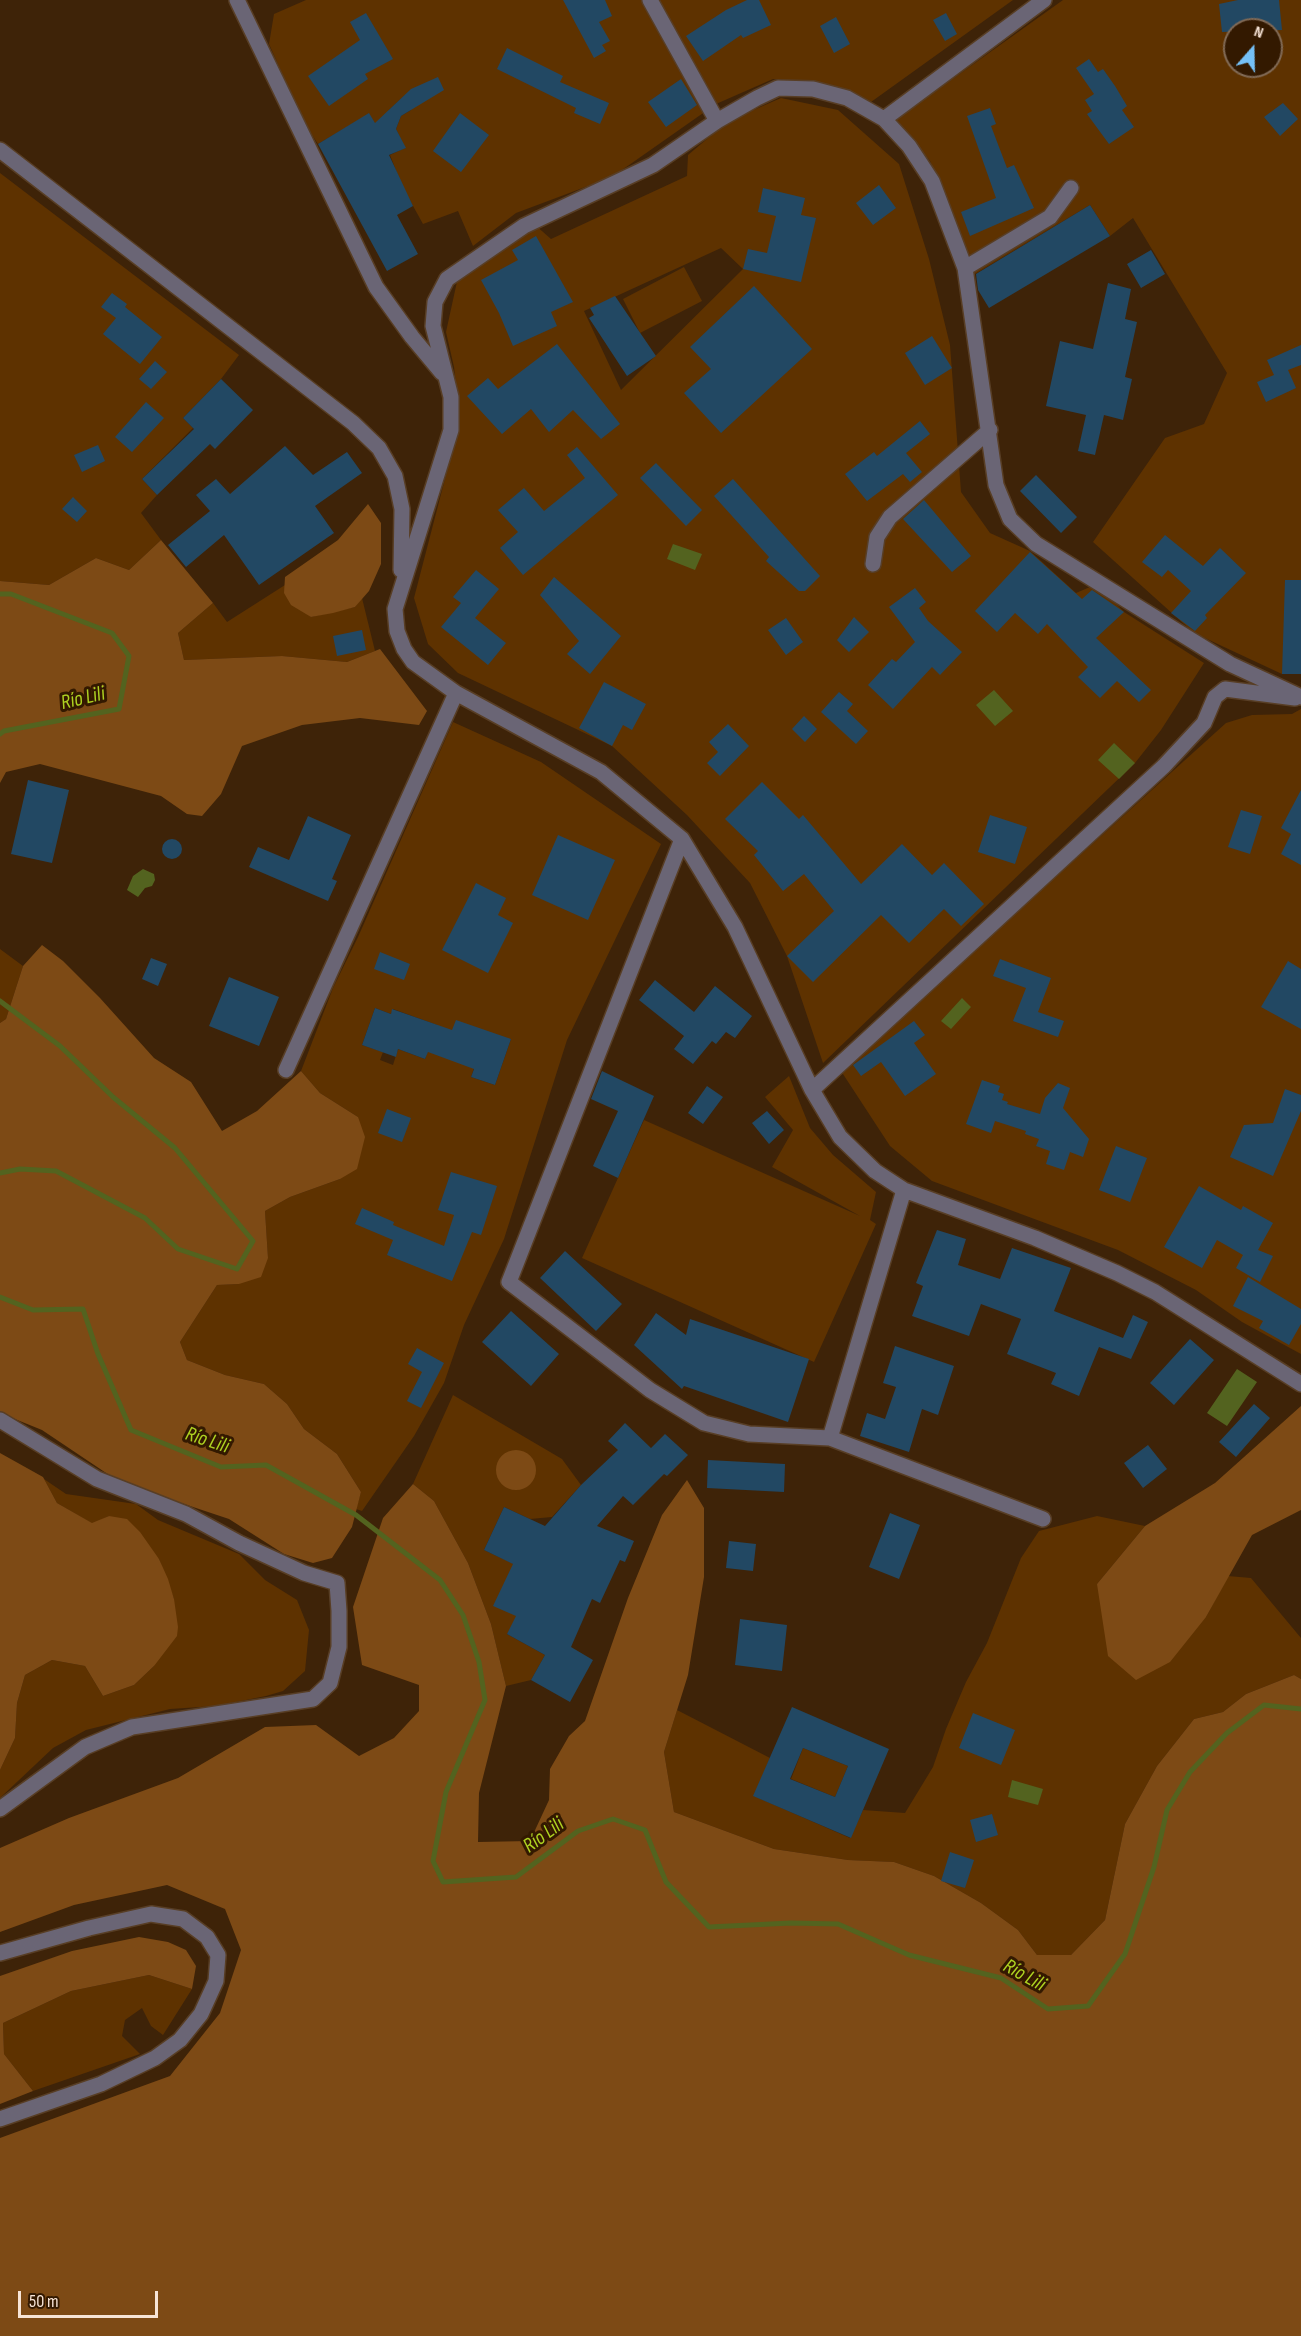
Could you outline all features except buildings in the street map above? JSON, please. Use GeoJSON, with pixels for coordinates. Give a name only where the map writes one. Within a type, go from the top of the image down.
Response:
{"type":"FeatureCollection","features":[{"type":"Feature","properties":{"kind":"street"},"geometry":{"type":"LineString","coordinates":[[237,0],[376,286],[412,337],[444,375]]}},
{"type":"Feature","properties":{"kind":"street"},"geometry":{"type":"LineString","coordinates":[[650,0],[717,121]]}},
{"type":"Feature","properties":{"kind":"street"},"geometry":{"type":"LineString","coordinates":[[884,119],[1037,2]]}},
{"type":"Feature","properties":{"kind":"street"},"geometry":{"type":"LineString","coordinates":[[1301,698],[1230,664],[1036,544],[1010,519],[996,485],[990,430],[965,268],[932,181],[909,146],[884,119],[847,98],[813,89],[778,88],[717,121],[653,165],[524,226],[447,279],[435,302],[433,326],[451,397],[451,430],[400,586],[395,609],[398,631],[404,649],[413,662],[456,693],[601,772],[682,839],[735,927],[813,1090],[840,1137],[875,1171],[904,1190],[1035,1238],[1117,1273],[1155,1292],[1301,1384]]}},
{"type":"Feature","properties":{"kind":"street"},"geometry":{"type":"LineString","coordinates":[[0,150],[353,423],[379,448],[395,476],[402,509],[400,586]]}},
{"type":"Feature","properties":{"kind":"street"},"geometry":{"type":"LineString","coordinates":[[965,268],[1050,217],[1071,188]]}},
{"type":"Feature","properties":{"kind":"street"},"geometry":{"type":"LineString","coordinates":[[873,564],[877,537],[890,517],[990,430]]}},
{"type":"Feature","properties":{"kind":"street"},"geometry":{"type":"LineString","coordinates":[[813,1090],[1164,766],[1204,723],[1215,697],[1225,689],[1301,698]]}},
{"type":"Feature","properties":{"kind":"street"},"geometry":{"type":"LineString","coordinates":[[286,1070],[456,693]]}},
{"type":"Feature","properties":{"kind":"street"},"geometry":{"type":"LineString","coordinates":[[682,839],[508,1282],[650,1390],[704,1423],[749,1434],[830,1438],[1043,1520]]}},
{"type":"Feature","properties":{"kind":"street"},"geometry":{"type":"LineString","coordinates":[[830,1438],[904,1190]]}},
{"type":"Feature","properties":{"kind":"street"},"geometry":{"type":"LineString","coordinates":[[0,1420],[97,1479],[186,1514],[239,1543],[304,1573],[337,1582],[339,1611],[339,1647],[330,1683],[313,1699],[132,1727],[85,1747],[0,1809]]}},
{"type":"Feature","properties":{"kind":"street"},"geometry":{"type":"LineString","coordinates":[[0,1953],[89,1928],[151,1914],[183,1919],[207,1937],[218,1955],[216,1980],[205,2005],[180,2040],[155,2058],[101,2084],[0,2119]]}},
{"type":"Feature","properties":{"kind":"shaded area"},"geometry":{"type":"Polygon","coordinates":[[[306,0],[1013,0],[871,102],[825,84],[773,79],[716,104],[612,177],[516,213],[473,246],[458,211],[423,224],[402,186],[390,155],[405,148],[396,129],[401,116],[411,110],[405,95],[389,110],[380,132],[369,114],[318,144],[304,123],[269,44],[274,14],[306,0]]]}},
{"type":"Feature","properties":{"kind":"shaded area"},"geometry":{"type":"Polygon","coordinates":[[[1063,0],[1301,0],[1301,674],[1282,674],[1194,633],[1093,542],[1165,438],[1204,424],[1227,373],[1133,218],[1110,236],[1090,205],[970,277],[948,204],[930,161],[895,120],[1063,0]]]}},
{"type":"Feature","properties":{"kind":"shaded area"},"geometry":{"type":"Polygon","coordinates":[[[781,98],[838,110],[899,164],[929,259],[950,345],[961,492],[990,533],[1030,551],[1076,593],[1097,584],[1124,612],[1204,663],[1161,730],[1135,763],[823,1063],[787,956],[750,883],[687,815],[612,746],[458,673],[428,644],[414,598],[460,421],[454,367],[446,332],[458,277],[534,224],[551,239],[687,176],[688,155],[728,121],[781,98]],[[721,248],[584,311],[621,390],[743,269],[721,248]]]}},
{"type":"Feature","properties":{"kind":"shaded area"},"geometry":{"type":"Polygon","coordinates":[[[0,173],[239,355],[221,379],[183,418],[193,428],[142,479],[157,495],[141,513],[161,540],[129,570],[96,558],[49,585],[0,581],[0,173]]]}},
{"type":"Feature","properties":{"kind":"shaded area"},"geometry":{"type":"Polygon","coordinates":[[[684,267],[702,301],[640,333],[623,299],[684,267]]]}},
{"type":"Feature","properties":{"kind":"shaded area"},"geometry":{"type":"Polygon","coordinates":[[[368,504],[381,523],[381,564],[369,591],[355,607],[311,617],[291,605],[284,593],[285,577],[338,540],[368,504]]]}},
{"type":"Feature","properties":{"kind":"shaded area"},"geometry":{"type":"Polygon","coordinates":[[[161,540],[213,603],[178,633],[184,660],[282,656],[347,662],[380,649],[427,711],[419,725],[360,718],[302,725],[242,746],[221,794],[202,816],[187,814],[161,796],[40,764],[6,772],[0,783],[0,581],[49,585],[96,558],[129,570],[161,540]]]}},
{"type":"Feature","properties":{"kind":"shaded area"},"geometry":{"type":"Polygon","coordinates":[[[673,544],[702,554],[695,570],[667,559],[673,544]]]}},
{"type":"Feature","properties":{"kind":"shaded area"},"geometry":{"type":"Polygon","coordinates":[[[285,585],[285,593],[311,617],[355,607],[362,598],[375,651],[347,662],[282,656],[184,660],[178,633],[213,603],[227,622],[285,585]]]}},
{"type":"Feature","properties":{"kind":"shaded area"},"geometry":{"type":"Polygon","coordinates":[[[994,690],[1013,711],[995,726],[976,705],[994,690]]]}},
{"type":"Feature","properties":{"kind":"shaded area"},"geometry":{"type":"Polygon","coordinates":[[[1301,709],[1301,1354],[1242,1322],[1196,1290],[1118,1250],[932,1181],[890,1146],[841,1071],[1226,723],[1252,715],[1292,714],[1301,709]]]}},
{"type":"Feature","properties":{"kind":"shaded area"},"geometry":{"type":"Polygon","coordinates":[[[453,722],[541,762],[661,844],[567,1040],[504,1239],[464,1325],[444,1383],[414,1436],[362,1511],[356,1509],[361,1492],[337,1454],[304,1429],[287,1404],[264,1384],[225,1375],[187,1360],[180,1342],[217,1285],[239,1284],[268,1258],[265,1211],[290,1197],[340,1179],[358,1117],[320,1093],[301,1071],[333,988],[358,937],[453,722]],[[375,1008],[362,1045],[383,1052],[380,1060],[393,1065],[398,1049],[425,1059],[437,1025],[393,1009],[391,1014],[375,1008]],[[511,1039],[478,1056],[471,1077],[495,1085],[511,1039]]]}},
{"type":"Feature","properties":{"kind":"shaded area"},"geometry":{"type":"Polygon","coordinates":[[[1114,743],[1135,763],[1119,779],[1098,760],[1114,743]]]}},
{"type":"Feature","properties":{"kind":"shaded area"},"geometry":{"type":"Polygon","coordinates":[[[143,869],[154,874],[155,880],[152,886],[145,888],[138,897],[127,890],[133,876],[143,869]]]}},
{"type":"Feature","properties":{"kind":"shaded area"},"geometry":{"type":"Polygon","coordinates":[[[42,945],[63,961],[100,998],[154,1058],[191,1082],[222,1131],[257,1111],[301,1071],[320,1093],[358,1117],[365,1137],[357,1169],[340,1179],[290,1197],[265,1211],[268,1258],[261,1277],[239,1284],[217,1285],[180,1342],[187,1360],[225,1375],[264,1384],[287,1404],[304,1429],[337,1454],[361,1492],[352,1527],[332,1558],[313,1563],[284,1554],[229,1519],[121,1483],[42,1430],[0,1413],[0,1023],[6,1019],[23,966],[42,945]]]}},
{"type":"Feature","properties":{"kind":"shaded area"},"geometry":{"type":"Polygon","coordinates":[[[0,949],[23,966],[6,1019],[0,1023],[0,949]]]}},
{"type":"Feature","properties":{"kind":"shaded area"},"geometry":{"type":"Polygon","coordinates":[[[962,998],[971,1007],[951,1029],[941,1021],[962,998]]]}},
{"type":"Feature","properties":{"kind":"shaded area"},"geometry":{"type":"Polygon","coordinates":[[[789,1076],[810,1128],[833,1155],[876,1192],[870,1220],[876,1224],[814,1362],[582,1258],[644,1120],[860,1216],[772,1167],[793,1130],[765,1097],[789,1076]]]}},
{"type":"Feature","properties":{"kind":"shaded area"},"geometry":{"type":"Polygon","coordinates":[[[1237,1369],[1257,1382],[1227,1426],[1207,1413],[1237,1369]]]}},
{"type":"Feature","properties":{"kind":"shaded area"},"geometry":{"type":"Polygon","coordinates":[[[453,1395],[562,1459],[581,1485],[552,1517],[530,1519],[504,1507],[484,1550],[555,1583],[507,1634],[545,1655],[531,1680],[506,1686],[491,1624],[468,1563],[434,1501],[413,1484],[453,1395]]]}},
{"type":"Feature","properties":{"kind":"shaded area"},"geometry":{"type":"Polygon","coordinates":[[[1301,1406],[1301,1510],[1252,1535],[1206,1617],[1170,1662],[1136,1680],[1108,1656],[1097,1584],[1145,1526],[1215,1483],[1301,1406]]]}},
{"type":"Feature","properties":{"kind":"shaded area"},"geometry":{"type":"Polygon","coordinates":[[[516,1450],[530,1456],[536,1470],[530,1484],[516,1490],[502,1484],[496,1470],[502,1456],[516,1450]]]}},
{"type":"Feature","properties":{"kind":"shaded area"},"geometry":{"type":"Polygon","coordinates":[[[0,1453],[43,1477],[57,1503],[92,1523],[109,1516],[127,1519],[140,1532],[159,1559],[174,1599],[178,1627],[177,1636],[154,1666],[134,1685],[103,1696],[85,1666],[52,1660],[25,1675],[17,1703],[15,1738],[0,1770],[0,1453]]]}},
{"type":"Feature","properties":{"kind":"shaded area"},"geometry":{"type":"Polygon","coordinates":[[[44,1479],[66,1494],[136,1504],[158,1520],[239,1554],[265,1580],[297,1600],[309,1630],[305,1671],[283,1691],[266,1696],[216,1706],[170,1709],[86,1730],[53,1748],[0,1798],[0,1770],[15,1738],[17,1703],[25,1675],[52,1660],[85,1666],[103,1696],[134,1685],[154,1666],[174,1599],[159,1559],[109,1516],[93,1524],[57,1503],[44,1479]]]}},
{"type":"Feature","properties":{"kind":"shaded area"},"geometry":{"type":"Polygon","coordinates":[[[687,1480],[704,1508],[704,1577],[688,1675],[664,1752],[674,1812],[774,1849],[848,1860],[894,1862],[934,1876],[981,1903],[1018,1930],[1037,1955],[1071,1955],[1105,1920],[1125,1824],[1157,1766],[1194,1719],[1223,1712],[1246,1694],[1294,1675],[1301,1679],[1301,2336],[0,2336],[0,2138],[170,2076],[220,2013],[241,1950],[225,1909],[167,1885],[74,1905],[0,1932],[0,1848],[69,1818],[178,1778],[265,1727],[316,1725],[359,1756],[394,1738],[419,1711],[419,1685],[362,1665],[353,1607],[383,1518],[413,1484],[434,1501],[468,1563],[491,1624],[506,1686],[479,1793],[478,1842],[530,1841],[549,1800],[550,1769],[569,1736],[585,1721],[628,1598],[662,1515],[687,1480]]]}},
{"type":"Feature","properties":{"kind":"shaded area"},"geometry":{"type":"Polygon","coordinates":[[[1097,1516],[1145,1526],[1097,1584],[1206,1617],[1228,1576],[1251,1578],[1301,1638],[1301,1679],[1294,1675],[1246,1694],[1223,1712],[1194,1719],[1157,1766],[1125,1824],[1105,1920],[1071,1955],[1037,1955],[1018,1930],[981,1903],[934,1876],[894,1862],[848,1860],[774,1849],[674,1812],[664,1752],[677,1710],[770,1758],[754,1796],[850,1838],[863,1810],[905,1813],[933,1767],[946,1729],[966,1682],[987,1643],[1021,1558],[1039,1531],[1097,1516]]]}},
{"type":"Feature","properties":{"kind":"shaded area"},"geometry":{"type":"Polygon","coordinates":[[[803,1748],[848,1766],[835,1797],[791,1779],[803,1748]]]}},
{"type":"Feature","properties":{"kind":"shaded area"},"geometry":{"type":"Polygon","coordinates":[[[1012,1780],[1043,1789],[1038,1805],[1008,1797],[1012,1780]]]}},
{"type":"Feature","properties":{"kind":"shaded area"},"geometry":{"type":"Polygon","coordinates":[[[139,1937],[168,1942],[186,1950],[196,1966],[192,1989],[149,1975],[71,1991],[3,2023],[4,2054],[33,2091],[0,2104],[0,1976],[72,1951],[139,1937]]]}},
{"type":"Feature","properties":{"kind":"shaded area"},"geometry":{"type":"Polygon","coordinates":[[[149,1975],[192,1989],[163,2035],[151,2026],[142,2008],[125,2020],[122,2036],[140,2054],[33,2091],[4,2054],[3,2023],[71,1991],[149,1975]]]}},
{"type":"Feature","properties":{"kind":"waterway","name":"Río Lili"},"geometry":{"type":"LineString","coordinates":[[0,594],[11,594],[112,633],[129,656],[119,709],[4,731],[0,734]]}},
{"type":"Feature","properties":{"kind":"waterway","name":"Río Lili"},"geometry":{"type":"LineString","coordinates":[[0,1001],[60,1046],[113,1097],[175,1148],[253,1241],[237,1269],[178,1249],[145,1218],[56,1171],[20,1169],[0,1173]]}},
{"type":"Feature","properties":{"kind":"waterway","name":"Río Lili"},"geometry":{"type":"LineString","coordinates":[[0,1297],[33,1310],[83,1309],[98,1354],[131,1430],[221,1467],[266,1465],[356,1515],[440,1580],[463,1615],[479,1662],[485,1700],[446,1792],[433,1861],[443,1882],[516,1877],[578,1831],[613,1819],[645,1830],[666,1882],[709,1927],[791,1923],[838,1924],[909,1955],[1001,1978],[1048,2009],[1088,2006],[1125,1954],[1154,1867],[1167,1810],[1190,1772],[1227,1733],[1264,1705],[1301,1709]]}}]}
